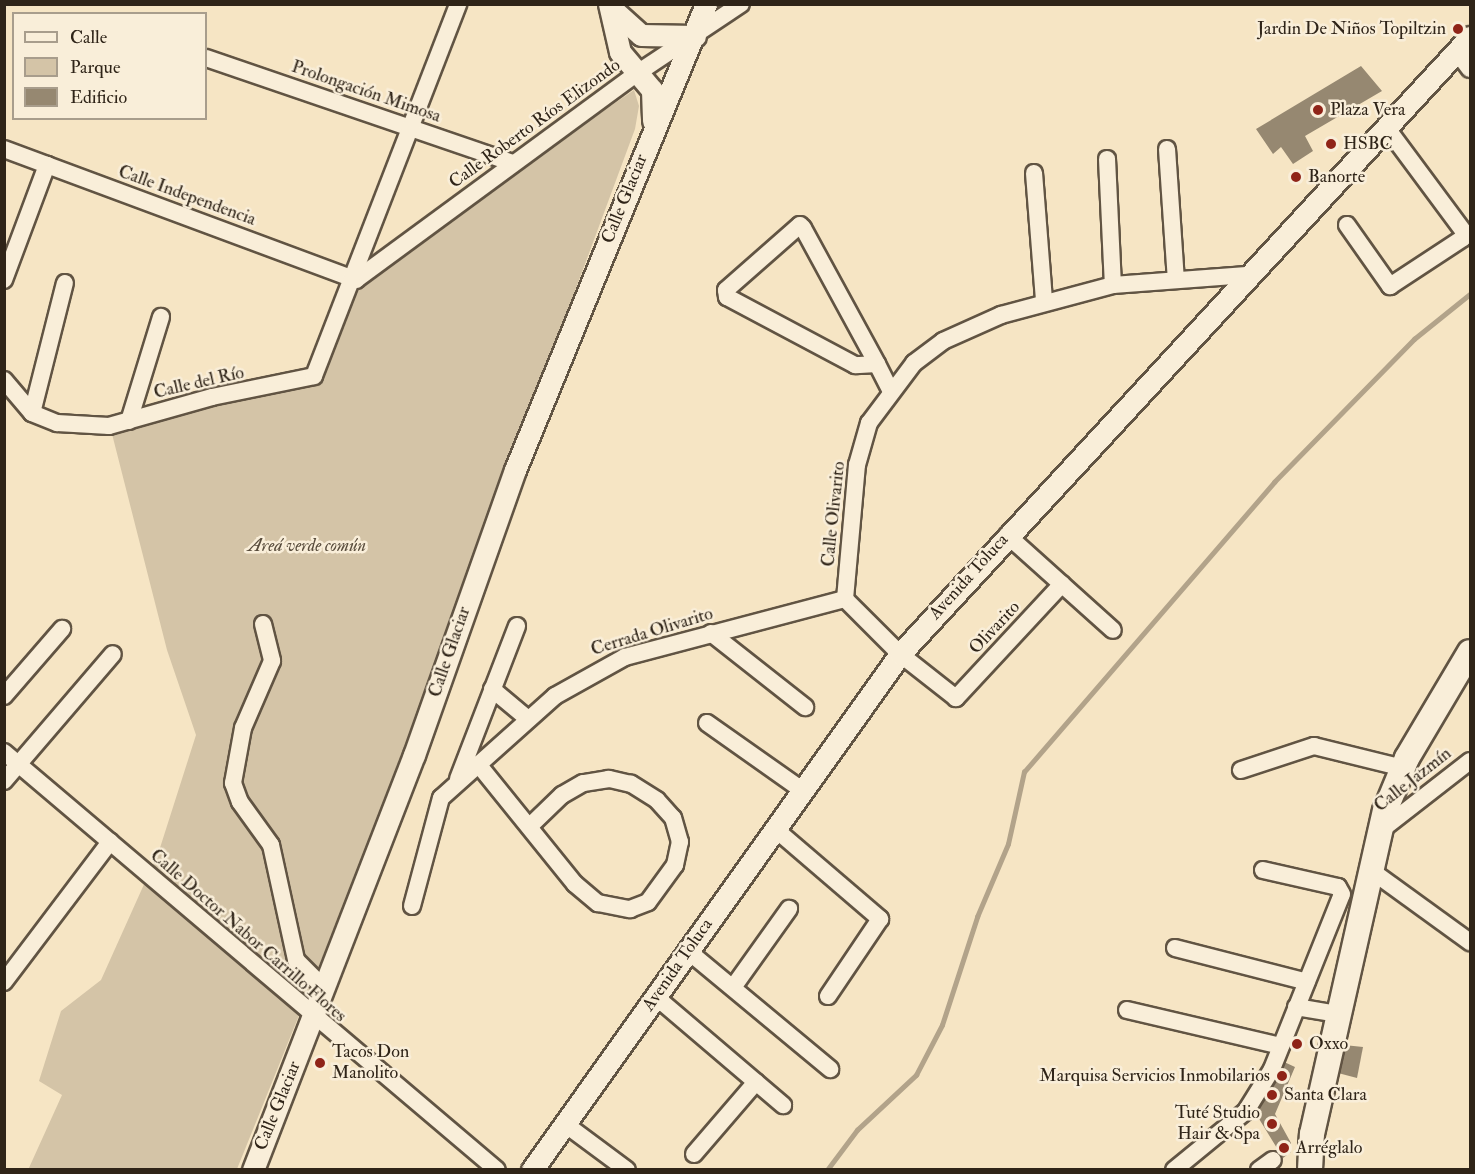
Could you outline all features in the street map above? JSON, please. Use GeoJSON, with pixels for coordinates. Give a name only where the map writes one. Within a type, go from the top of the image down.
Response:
{"type":"FeatureCollection","features":[{"type":"Feature","properties":{"kind":"main road"},"geometry":{"type":"LineString","coordinates":[[1310,1170],[1311,1134],[1380,831],[1402,768],[1470,652]]}},
{"type":"Feature","properties":{"kind":"street"},"geometry":{"type":"LineString","coordinates":[[356,280],[458,4]]}},
{"type":"Feature","properties":{"kind":"street"},"geometry":{"type":"LineString","coordinates":[[609,4],[641,35],[695,36]]}},
{"type":"Feature","properties":{"kind":"street","name":"Calle Glaciar"},"geometry":{"type":"LineString","coordinates":[[609,4],[620,52],[656,100],[651,136]]}},
{"type":"Feature","properties":{"kind":"street","name":"Calle Glaciar"},"geometry":{"type":"LineString","coordinates":[[253,1170],[325,989],[514,470],[651,136],[695,36],[706,4]]}},
{"type":"Feature","properties":{"kind":"street","name":"Calle Roberto Ríos Elizondo"},"geometry":{"type":"LineString","coordinates":[[356,280],[636,74],[741,4]]}},
{"type":"Feature","properties":{"kind":"street"},"geometry":{"type":"LineString","coordinates":[[1464,44],[1470,69]]}},
{"type":"Feature","properties":{"kind":"street","name":"Avenida Toluca"},"geometry":{"type":"LineString","coordinates":[[532,1170],[900,654],[1247,275],[1464,44]]}},
{"type":"Feature","properties":{"kind":"street","name":"Prolongación Mimosa"},"geometry":{"type":"LineString","coordinates":[[207,58],[513,163]]}},
{"type":"Feature","properties":{"kind":"street"},"geometry":{"type":"LineString","coordinates":[[1347,225],[1390,286],[1463,238],[1464,232],[1386,127]]}},
{"type":"Feature","properties":{"kind":"street","name":"Calle Independencia"},"geometry":{"type":"LineString","coordinates":[[4,149],[356,280]]}},
{"type":"Feature","properties":{"kind":"street"},"geometry":{"type":"LineString","coordinates":[[1167,149],[1176,280]]}},
{"type":"Feature","properties":{"kind":"street"},"geometry":{"type":"LineString","coordinates":[[1107,159],[1113,285]]}},
{"type":"Feature","properties":{"kind":"street"},"geometry":{"type":"LineString","coordinates":[[4,280],[47,165]]}},
{"type":"Feature","properties":{"kind":"street"},"geometry":{"type":"LineString","coordinates":[[1034,173],[1044,300]]}},
{"type":"Feature","properties":{"kind":"street"},"geometry":{"type":"LineString","coordinates":[[877,364],[855,365],[728,297],[726,290],[800,225],[877,364],[890,390]]}},
{"type":"Feature","properties":{"kind":"street","name":"Calle Olivarito"},"geometry":{"type":"LineString","coordinates":[[845,598],[857,465],[869,423],[890,390],[943,341],[1044,300],[1113,285],[1247,275]]}},
{"type":"Feature","properties":{"kind":"street","name":"Calle del Río"},"geometry":{"type":"LineString","coordinates":[[32,414],[84,426],[129,421],[212,397],[314,376],[356,280]]}},
{"type":"Feature","properties":{"kind":"street"},"geometry":{"type":"LineString","coordinates":[[32,414],[65,283]]}},
{"type":"Feature","properties":{"kind":"street"},"geometry":{"type":"LineString","coordinates":[[129,421],[161,317]]}},
{"type":"Feature","properties":{"kind":"street"},"geometry":{"type":"LineString","coordinates":[[4,380],[32,414]]}},
{"type":"Feature","properties":{"kind":"street"},"geometry":{"type":"LineString","coordinates":[[1007,535],[1113,630]]}},
{"type":"Feature","properties":{"kind":"street","name":"Olivarito"},"geometry":{"type":"LineString","coordinates":[[900,654],[956,698],[1062,585]]}},
{"type":"Feature","properties":{"kind":"street"},"geometry":{"type":"LineString","coordinates":[[845,598],[900,654]]}},
{"type":"Feature","properties":{"kind":"street","name":"Cerrada Olivarito"},"geometry":{"type":"LineString","coordinates":[[412,906],[441,798],[457,781],[528,719],[588,673],[711,633],[845,598]]}},
{"type":"Feature","properties":{"kind":"street"},"geometry":{"type":"LineString","coordinates":[[263,624],[272,661],[243,728],[233,783],[240,802],[270,845],[296,960],[325,989]]}},
{"type":"Feature","properties":{"kind":"street"},"geometry":{"type":"LineString","coordinates":[[457,781],[517,626]]}},
{"type":"Feature","properties":{"kind":"street"},"geometry":{"type":"LineString","coordinates":[[4,696],[62,629]]}},
{"type":"Feature","properties":{"kind":"street"},"geometry":{"type":"LineString","coordinates":[[711,633],[805,707]]}},
{"type":"Feature","properties":{"kind":"street"},"geometry":{"type":"LineString","coordinates":[[4,781],[113,654]]}},
{"type":"Feature","properties":{"kind":"street"},"geometry":{"type":"LineString","coordinates":[[492,689],[528,719]]}},
{"type":"Feature","properties":{"kind":"street"},"geometry":{"type":"LineString","coordinates":[[707,723],[802,790]]}},
{"type":"Feature","properties":{"kind":"street"},"geometry":{"type":"LineString","coordinates":[[1241,770],[1314,746],[1402,768]]}},
{"type":"Feature","properties":{"kind":"street","name":"Calle Doctor Nabor Carrillo Flores"},"geometry":{"type":"LineString","coordinates":[[4,752],[313,1019],[497,1170]]}},
{"type":"Feature","properties":{"kind":"street","name":"Calle Jazmín"},"geometry":{"type":"LineString","coordinates":[[1380,831],[1470,761]]}},
{"type":"Feature","properties":{"kind":"street"},"geometry":{"type":"LineString","coordinates":[[478,764],[575,884],[612,908],[630,909],[648,902],[675,865],[680,842],[673,818],[631,784],[583,783],[530,826]]}},
{"type":"Feature","properties":{"kind":"street"},"geometry":{"type":"LineString","coordinates":[[774,828],[880,919],[828,996]]}},
{"type":"Feature","properties":{"kind":"street"},"geometry":{"type":"LineString","coordinates":[[4,982],[110,842]]}},
{"type":"Feature","properties":{"kind":"street"},"geometry":{"type":"LineString","coordinates":[[1370,869],[1470,942]]}},
{"type":"Feature","properties":{"kind":"street"},"geometry":{"type":"LineString","coordinates":[[1174,1170],[1246,1111],[1281,1046],[1341,890],[1263,870]]}},
{"type":"Feature","properties":{"kind":"street"},"geometry":{"type":"LineString","coordinates":[[734,986],[789,909]]}},
{"type":"Feature","properties":{"kind":"street"},"geometry":{"type":"LineString","coordinates":[[1175,948],[1307,982]]}},
{"type":"Feature","properties":{"kind":"street"},"geometry":{"type":"LineString","coordinates":[[688,951],[734,986],[830,1069]]}},
{"type":"Feature","properties":{"kind":"street"},"geometry":{"type":"LineString","coordinates":[[656,997],[783,1105]]}},
{"type":"Feature","properties":{"kind":"street"},"geometry":{"type":"LineString","coordinates":[[1296,1007],[1338,1014]]}},
{"type":"Feature","properties":{"kind":"street"},"geometry":{"type":"LineString","coordinates":[[1127,1010],[1281,1046]]}},
{"type":"Feature","properties":{"kind":"street"},"geometry":{"type":"LineString","coordinates":[[694,1154],[756,1082]]}},
{"type":"Feature","properties":{"kind":"street"},"geometry":{"type":"LineString","coordinates":[[565,1124],[627,1170]]}},
{"type":"Feature","properties":{"kind":"green space","name":"Areá verde común"},"geometry":{"type":"Polygon","coordinates":[[[634,90],[639,106],[635,129],[394,780],[237,1169],[28,1170],[62,1095],[39,1081],[61,1011],[101,980],[159,851],[196,735],[167,650],[111,430],[314,376],[356,280],[634,90]]]}},
{"type":"Feature","properties":{"kind":"building","name":"Plaza Vera"},"geometry":{"type":"Polygon","coordinates":[[[1361,66],[1382,91],[1305,136],[1313,151],[1293,164],[1281,147],[1273,154],[1256,129],[1361,66]]]}},
{"type":"Feature","properties":{"kind":"building"},"geometry":{"type":"Polygon","coordinates":[[[1344,1045],[1363,1047],[1357,1078],[1338,1073],[1344,1045]]]}},
{"type":"Feature","properties":{"kind":"building"},"geometry":{"type":"Polygon","coordinates":[[[1282,1061],[1295,1067],[1275,1114],[1291,1143],[1291,1152],[1283,1158],[1253,1109],[1282,1061]]]}},
{"type":"Feature","properties":{"kind":"waterway"},"geometry":{"type":"LineString","coordinates":[[827,1170],[857,1130],[916,1075],[942,1025],[977,917],[1008,844],[1024,772],[1274,482],[1414,339],[1470,294]]}},
{"type":"Feature","properties":{"kind":"place","name":"Jardin De Niños Topiltzin"},"geometry":{"type":"Point","coordinates":[1458,29]}},
{"type":"Feature","properties":{"kind":"place","name":"Plaza Vera"},"geometry":{"type":"Point","coordinates":[1318,110]}},
{"type":"Feature","properties":{"kind":"place","name":"HSBC"},"geometry":{"type":"Point","coordinates":[1331,144]}},
{"type":"Feature","properties":{"kind":"place","name":"Banorte"},"geometry":{"type":"Point","coordinates":[1296,177]}},
{"type":"Feature","properties":{"kind":"place","name":"Oxxo"},"geometry":{"type":"Point","coordinates":[1297,1044]}},
{"type":"Feature","properties":{"kind":"place","name":"Tacos Don Manolito"},"geometry":{"type":"Point","coordinates":[320,1063]}},
{"type":"Feature","properties":{"kind":"place","name":"Marquisa Servicios Inmobilarios"},"geometry":{"type":"Point","coordinates":[1282,1076]}},
{"type":"Feature","properties":{"kind":"place","name":"Santa Clara"},"geometry":{"type":"Point","coordinates":[1272,1095]}},
{"type":"Feature","properties":{"kind":"place","name":"Tuté Studio Hair & Spa"},"geometry":{"type":"Point","coordinates":[1272,1124]}},
{"type":"Feature","properties":{"kind":"place","name":"Arréglalo"},"geometry":{"type":"Point","coordinates":[1284,1148]}}]}
